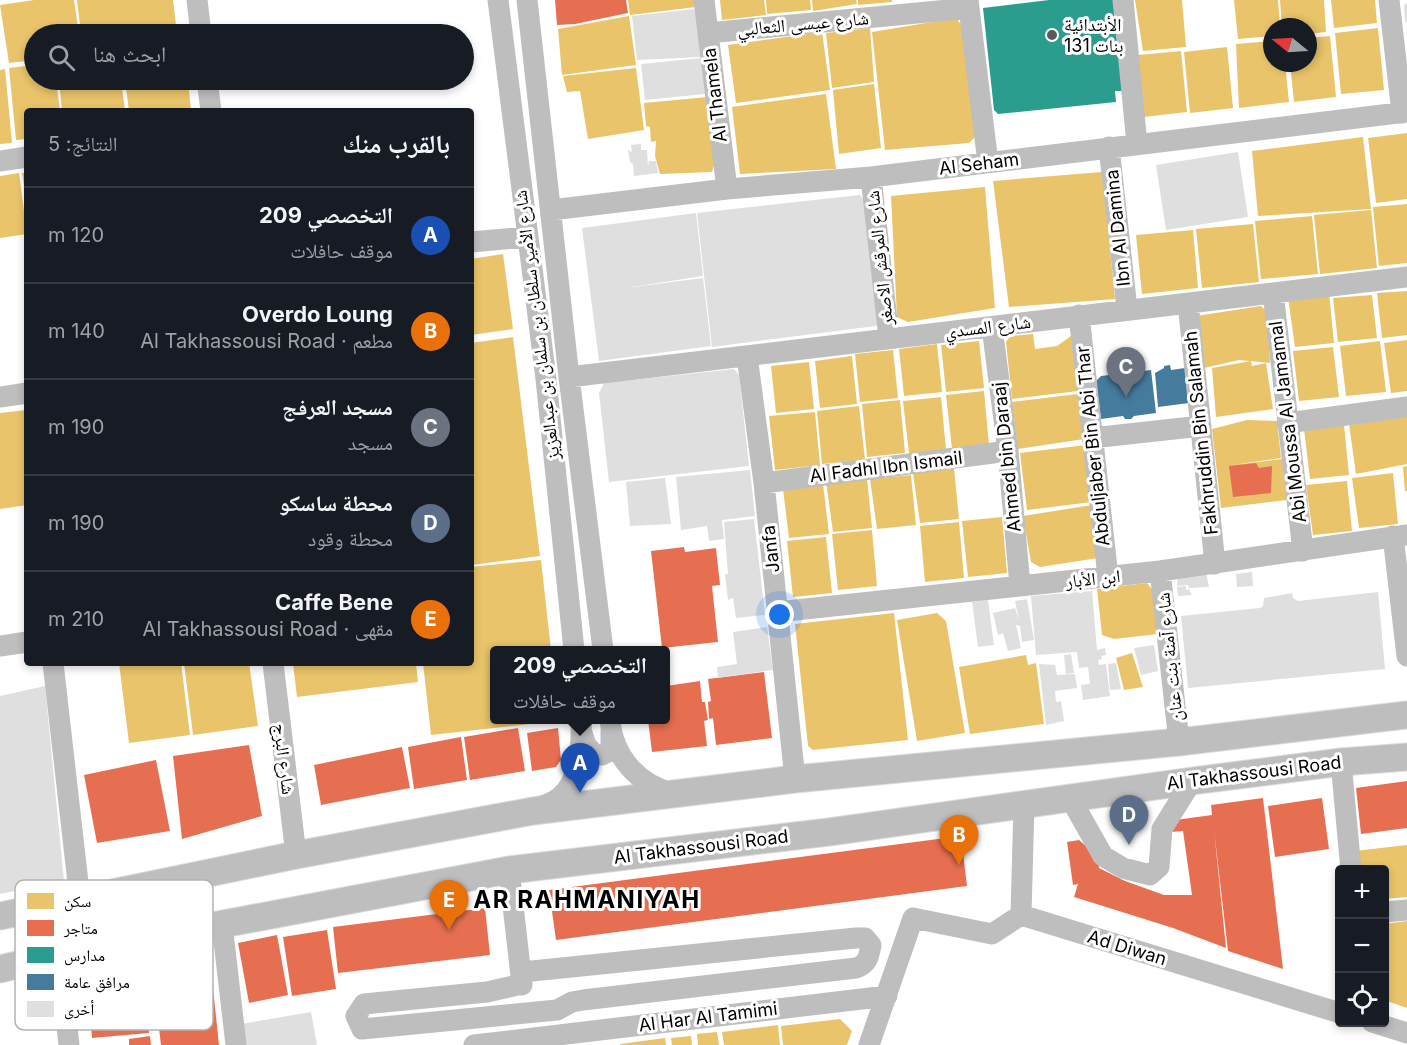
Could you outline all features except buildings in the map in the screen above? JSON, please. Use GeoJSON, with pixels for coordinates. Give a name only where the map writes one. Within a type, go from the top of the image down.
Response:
{"type":"FeatureCollection","features":[{"type":"Feature","properties":{"kind":"main road"},"geometry":{"type":"LineString","coordinates":[[176,880],[533,811],[795,779],[1179,742],[1407,715]]}},
{"type":"Feature","properties":{"kind":"main road","name":"Al Takhassousi Road"},"geometry":{"type":"LineString","coordinates":[[213,926],[509,870],[829,832],[1192,780],[1341,762],[1407,757]]}},
{"type":"Feature","properties":{"kind":"main road"},"geometry":{"type":"LineString","coordinates":[[0,916],[15,913]]}},
{"type":"Feature","properties":{"kind":"main road","name":"Al Takhassousi Road"},"geometry":{"type":"LineString","coordinates":[[0,969],[15,965]]}},
{"type":"Feature","properties":{"kind":"street"},"geometry":{"type":"LineString","coordinates":[[197,0],[200,24]]}},
{"type":"Feature","properties":{"kind":"street","name":"شارع الأمير سلطان بن سلمان بن عبدالعزيز"},"geometry":{"type":"LineString","coordinates":[[498,0],[526,237],[546,379],[573,646]]}},
{"type":"Feature","properties":{"kind":"street","name":"شارع الأمير سلطان بن سلمان بن عبدالعزيز"},"geometry":{"type":"LineString","coordinates":[[527,0],[569,377],[602,646]]}},
{"type":"Feature","properties":{"kind":"street","name":"Al Thamela"},"geometry":{"type":"LineString","coordinates":[[704,0],[727,189]]}},
{"type":"Feature","properties":{"kind":"street"},"geometry":{"type":"LineString","coordinates":[[1123,0],[1137,144]]}},
{"type":"Feature","properties":{"kind":"street"},"geometry":{"type":"LineString","coordinates":[[1389,0],[1404,112]]}},
{"type":"Feature","properties":{"kind":"street"},"geometry":{"type":"LineString","coordinates":[[969,4],[988,163]]}},
{"type":"Feature","properties":{"kind":"street","name":"شارع عيسى الثعالبي"},"geometry":{"type":"LineString","coordinates":[[708,33],[969,4]]}},
{"type":"Feature","properties":{"kind":"street"},"geometry":{"type":"LineString","coordinates":[[208,90],[210,108]]}},
{"type":"Feature","properties":{"kind":"street","name":"Al Seham"},"geometry":{"type":"LineString","coordinates":[[551,210],[727,189],[871,177],[1404,112]]}},
{"type":"Feature","properties":{"kind":"street","name":"Ibn Al Damina"},"geometry":{"type":"LineString","coordinates":[[1109,147],[1127,309]]}},
{"type":"Feature","properties":{"kind":"street"},"geometry":{"type":"LineString","coordinates":[[0,161],[24,157]]}},
{"type":"Feature","properties":{"kind":"street","name":"شارع المرقش الاصغر"},"geometry":{"type":"LineString","coordinates":[[871,177],[889,338]]}},
{"type":"Feature","properties":{"kind":"street"},"geometry":{"type":"LineString","coordinates":[[474,242],[526,237]]}},
{"type":"Feature","properties":{"kind":"street","name":"شارع المسدي"},"geometry":{"type":"LineString","coordinates":[[569,377],[1407,277]]}},
{"type":"Feature","properties":{"kind":"street","name":"Abi Moussa Al Jamamal"},"geometry":{"type":"LineString","coordinates":[[1273,292],[1303,551]]}},
{"type":"Feature","properties":{"kind":"street","name":"Fakhruddin Bin Salamah"},"geometry":{"type":"LineString","coordinates":[[1188,303],[1215,564]]}},
{"type":"Feature","properties":{"kind":"street","name":"Abduljaber Bin Abi Thar"},"geometry":{"type":"LineString","coordinates":[[1079,315],[1108,578]]}},
{"type":"Feature","properties":{"kind":"street","name":"Ahmed bin Daraaj"},"geometry":{"type":"LineString","coordinates":[[992,327],[1008,451],[1020,586]]}},
{"type":"Feature","properties":{"kind":"street","name":"Janfa"},"geometry":{"type":"LineString","coordinates":[[747,356],[764,483],[795,779]]}},
{"type":"Feature","properties":{"kind":"street"},"geometry":{"type":"LineString","coordinates":[[0,397],[24,393]]}},
{"type":"Feature","properties":{"kind":"street"},"geometry":{"type":"LineString","coordinates":[[1287,423],[1407,406]]}},
{"type":"Feature","properties":{"kind":"street"},"geometry":{"type":"LineString","coordinates":[[1092,438],[1201,426]]}},
{"type":"Feature","properties":{"kind":"street","name":"Al Fadhl Ibn Ismail"},"geometry":{"type":"LineString","coordinates":[[764,483],[1008,451]]}},
{"type":"Feature","properties":{"kind":"street"},"geometry":{"type":"LineString","coordinates":[[1400,536],[1407,656]]}},
{"type":"Feature","properties":{"kind":"street","name":"ابن الأبار"},"geometry":{"type":"LineString","coordinates":[[777,612],[1108,578],[1400,536]]}},
{"type":"Feature","properties":{"kind":"street","name":"شارع آمنة بنت عنان"},"geometry":{"type":"LineString","coordinates":[[1160,571],[1179,742]]}},
{"type":"Feature","properties":{"kind":"street"},"geometry":{"type":"LineString","coordinates":[[0,646],[24,642]]}},
{"type":"Feature","properties":{"kind":"street"},"geometry":{"type":"LineString","coordinates":[[53,666],[78,880]]}},
{"type":"Feature","properties":{"kind":"street","name":"شارع البرج"},"geometry":{"type":"LineString","coordinates":[[273,666],[296,855]]}},
{"type":"Feature","properties":{"kind":"street"},"geometry":{"type":"LineString","coordinates":[[581,726],[586,745],[594,754],[602,755],[611,750],[611,724]]}},
{"type":"Feature","properties":{"kind":"street"},"geometry":{"type":"LineString","coordinates":[[611,724],[616,746],[636,776],[662,791],[673,794]]}},
{"type":"Feature","properties":{"kind":"street"},"geometry":{"type":"LineString","coordinates":[[533,811],[561,796],[575,775],[581,726]]}},
{"type":"Feature","properties":{"kind":"street"},"geometry":{"type":"LineString","coordinates":[[1341,762],[1351,865]]}},
{"type":"Feature","properties":{"kind":"street"},"geometry":{"type":"LineString","coordinates":[[1069,796],[1102,856],[1123,868],[1150,875],[1159,867],[1162,829],[1192,780]]}},
{"type":"Feature","properties":{"kind":"street"},"geometry":{"type":"LineString","coordinates":[[869,1045],[913,918],[992,934],[1021,915],[1024,804]]}},
{"type":"Feature","properties":{"kind":"street"},"geometry":{"type":"LineString","coordinates":[[509,870],[529,1041]]}},
{"type":"Feature","properties":{"kind":"street"},"geometry":{"type":"LineString","coordinates":[[1389,912],[1407,910]]}},
{"type":"Feature","properties":{"kind":"street","name":"Ad Diwan"},"geometry":{"type":"LineString","coordinates":[[1021,915],[1335,1011]]}},
{"type":"Feature","properties":{"kind":"street"},"geometry":{"type":"LineString","coordinates":[[222,924],[236,1045]]}},
{"type":"Feature","properties":{"kind":"street"},"geometry":{"type":"LineString","coordinates":[[856,938],[865,938],[871,945],[869,957],[863,965],[856,968],[583,1000],[572,1002],[557,1010],[362,1029],[356,1016],[364,1004],[487,992],[522,978],[721,952],[856,938]]}},
{"type":"Feature","properties":{"kind":"street"},"geometry":{"type":"LineString","coordinates":[[721,952],[726,983]]}},
{"type":"Feature","properties":{"kind":"street","name":"Al Har Al Tamimi"},"geometry":{"type":"LineString","coordinates":[[474,1045],[529,1041],[887,996]]}},
{"type":"Feature","properties":{"kind":"street"},"geometry":{"type":"LineString","coordinates":[[1386,1027],[1407,1033]]}},
{"type":"Feature","properties":{"kind":"street"},"geometry":{"type":"LineString","coordinates":[[67,1030],[69,1045]]}},
{"type":"Feature","properties":{"kind":"place","name":"الأبتدائية 131 بنات"},"geometry":{"type":"Point","coordinates":[1052,35]}},
{"type":"Feature","properties":{"kind":"place","name":"مسجد العرفج"},"geometry":{"type":"Point","coordinates":[1126,397]}},
{"type":"Feature","properties":{"kind":"place","name":"التخصصي 209"},"geometry":{"type":"Point","coordinates":[580,793]}},
{"type":"Feature","properties":{"kind":"place","name":"محطة ساسكو"},"geometry":{"type":"Point","coordinates":[1129,845]}},
{"type":"Feature","properties":{"kind":"place","name":"Overdo Loung"},"geometry":{"type":"Point","coordinates":[959,865]}},
{"type":"Feature","properties":{"kind":"place","name":"Caffe Bene"},"geometry":{"type":"Point","coordinates":[449,930]}},
{"type":"Feature","properties":{"kind":"district","name":"AR RAHMANIYAH"},"geometry":{"type":"Point","coordinates":[587,900]}}]}
